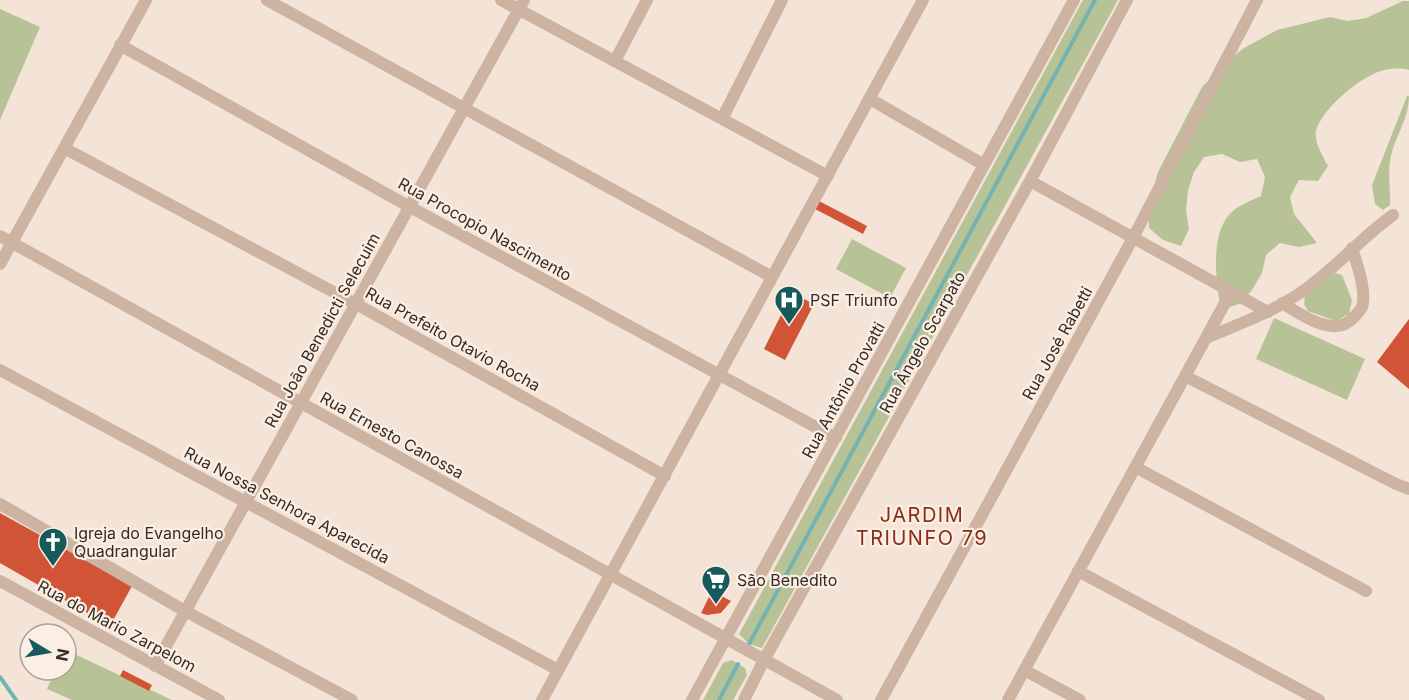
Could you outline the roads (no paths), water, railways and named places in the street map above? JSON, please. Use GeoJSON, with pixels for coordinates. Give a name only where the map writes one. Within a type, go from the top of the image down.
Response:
{"type":"FeatureCollection","features":[{"type":"Feature","properties":{"kind":"street"},"geometry":{"type":"LineString","coordinates":[[0,264],[146,0]]}},
{"type":"Feature","properties":{"kind":"street"},"geometry":{"type":"LineString","coordinates":[[267,0],[772,277]]}},
{"type":"Feature","properties":{"kind":"street"},"geometry":{"type":"LineString","coordinates":[[501,0],[521,5],[615,61],[828,176]]}},
{"type":"Feature","properties":{"kind":"street"},"geometry":{"type":"LineString","coordinates":[[615,61],[647,0]]}},
{"type":"Feature","properties":{"kind":"street"},"geometry":{"type":"LineString","coordinates":[[722,119],[782,0]]}},
{"type":"Feature","properties":{"kind":"street"},"geometry":{"type":"LineString","coordinates":[[542,700],[923,0]]}},
{"type":"Feature","properties":{"kind":"street","name":"Rua Antônio Provatti"},"geometry":{"type":"LineString","coordinates":[[692,700],[1074,0]]}},
{"type":"Feature","properties":{"kind":"street","name":"Rua Ângelo Scarpato"},"geometry":{"type":"LineString","coordinates":[[744,700],[1127,0]]}},
{"type":"Feature","properties":{"kind":"street","name":"Rua José Rabetti"},"geometry":{"type":"LineString","coordinates":[[881,700],[1133,238],[1257,0]]}},
{"type":"Feature","properties":{"kind":"street","name":"Rua João Benedicti Selecuim"},"geometry":{"type":"LineString","coordinates":[[155,666],[521,5]]}},
{"type":"Feature","properties":{"kind":"street","name":"Rua Procopio Nascimento"},"geometry":{"type":"LineString","coordinates":[[120,45],[410,207],[836,438]]}},
{"type":"Feature","properties":{"kind":"street"},"geometry":{"type":"LineString","coordinates":[[870,99],[984,165]]}},
{"type":"Feature","properties":{"kind":"street","name":"Rua Prefeito Otavio Rocha"},"geometry":{"type":"LineString","coordinates":[[64,148],[356,304],[665,477]]}},
{"type":"Feature","properties":{"kind":"street"},"geometry":{"type":"LineString","coordinates":[[1030,181],[1268,312]]}},
{"type":"Feature","properties":{"kind":"street"},"geometry":{"type":"LineString","coordinates":[[1206,338],[1268,312],[1315,282],[1393,215]]}},
{"type":"Feature","properties":{"kind":"street","name":"Rua Ernesto Canossa"},"geometry":{"type":"LineString","coordinates":[[0,236],[837,700]]}},
{"type":"Feature","properties":{"kind":"street"},"geometry":{"type":"LineString","coordinates":[[1282,303],[1322,325],[1336,326],[1349,322],[1361,309],[1363,298],[1361,278],[1352,248]]}},
{"type":"Feature","properties":{"kind":"street"},"geometry":{"type":"LineString","coordinates":[[1008,700],[1231,292]]}},
{"type":"Feature","properties":{"kind":"street","name":"Rua Nossa Senhora Aparecida"},"geometry":{"type":"LineString","coordinates":[[0,370],[558,670]]}},
{"type":"Feature","properties":{"kind":"street"},"geometry":{"type":"LineString","coordinates":[[1185,376],[1409,489]]}},
{"type":"Feature","properties":{"kind":"street"},"geometry":{"type":"LineString","coordinates":[[1135,467],[1366,591]]}},
{"type":"Feature","properties":{"kind":"street"},"geometry":{"type":"LineString","coordinates":[[0,504],[185,610],[352,700]]}},
{"type":"Feature","properties":{"kind":"street"},"geometry":{"type":"LineString","coordinates":[[1078,571],[1319,700]]}},
{"type":"Feature","properties":{"kind":"street","name":"Rua do Mario Zarpelom"},"geometry":{"type":"LineString","coordinates":[[0,581],[219,700]]}},
{"type":"Feature","properties":{"kind":"street"},"geometry":{"type":"LineString","coordinates":[[1024,670],[1080,700]]}},
{"type":"Feature","properties":{"kind":"waterway"},"geometry":{"type":"LineString","coordinates":[[749,644],[1095,0]]}},
{"type":"Feature","properties":{"kind":"waterway"},"geometry":{"type":"LineString","coordinates":[[719,700],[738,664]]}},
{"type":"Feature","properties":{"kind":"waterway"},"geometry":{"type":"LineString","coordinates":[[0,677],[16,700]]}},
{"type":"Feature","properties":{"kind":"place","name":"PSF Triunfo"},"geometry":{"type":"Point","coordinates":[789,326]}},
{"type":"Feature","properties":{"kind":"place","name":"Igreja do Evangelho Quadrangular"},"geometry":{"type":"Point","coordinates":[53,568]}},
{"type":"Feature","properties":{"kind":"place","name":"São Benedito"},"geometry":{"type":"Point","coordinates":[716,606]}},
{"type":"Feature","properties":{"kind":"district","name":"JARDIM TRIUNFO 79"},"geometry":{"type":"Point","coordinates":[922,526]}}]}
